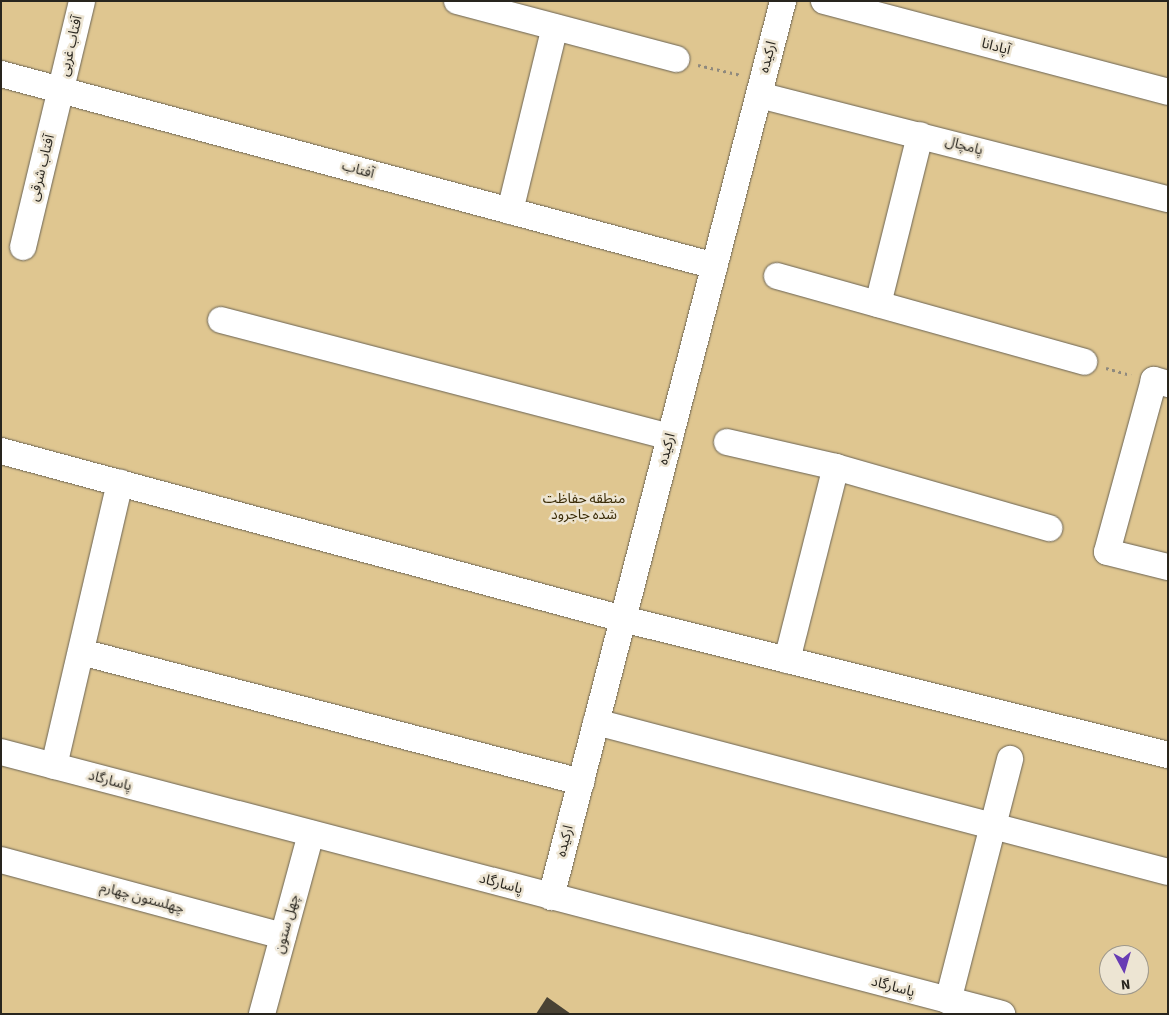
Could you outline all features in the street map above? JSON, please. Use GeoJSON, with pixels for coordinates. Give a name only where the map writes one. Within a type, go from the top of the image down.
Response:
{"type":"FeatureCollection","features":[{"type":"Feature","properties":{"kind":"street","name":"آفتاب غربی"},"geometry":{"type":"LineString","coordinates":[[61,90],[82,1]]}},
{"type":"Feature","properties":{"kind":"street"},"geometry":{"type":"LineString","coordinates":[[457,1],[676,59]]}},
{"type":"Feature","properties":{"kind":"street","name":"ارکیده"},"geometry":{"type":"LineString","coordinates":[[551,897],[783,1]]}},
{"type":"Feature","properties":{"kind":"street","name":"آپادانا"},"geometry":{"type":"LineString","coordinates":[[824,1],[1168,92]]}},
{"type":"Feature","properties":{"kind":"street"},"geometry":{"type":"LineString","coordinates":[[510,211],[555,28]]}},
{"type":"Feature","properties":{"kind":"street","name":"آفتاب"},"geometry":{"type":"LineString","coordinates":[[1,74],[714,266]]}},
{"type":"Feature","properties":{"kind":"street","name":"پامچال"},"geometry":{"type":"LineString","coordinates":[[761,88],[920,135],[1168,199]]}},
{"type":"Feature","properties":{"kind":"street","name":"آفتاب شرقی"},"geometry":{"type":"LineString","coordinates":[[23,246],[61,90]]}},
{"type":"Feature","properties":{"kind":"street"},"geometry":{"type":"LineString","coordinates":[[878,304],[920,135]]}},
{"type":"Feature","properties":{"kind":"street"},"geometry":{"type":"LineString","coordinates":[[777,276],[1084,362]]}},
{"type":"Feature","properties":{"kind":"street"},"geometry":{"type":"LineString","coordinates":[[221,320],[670,436]]}},
{"type":"Feature","properties":{"kind":"street"},"geometry":{"type":"LineString","coordinates":[[1161,382],[1107,552],[1168,567]]}},
{"type":"Feature","properties":{"kind":"street"},"geometry":{"type":"LineString","coordinates":[[727,442],[836,467],[1049,528]]}},
{"type":"Feature","properties":{"kind":"street"},"geometry":{"type":"LineString","coordinates":[[1,451],[623,619],[1168,755]]}},
{"type":"Feature","properties":{"kind":"street"},"geometry":{"type":"LineString","coordinates":[[787,660],[836,467]]}},
{"type":"Feature","properties":{"kind":"street"},"geometry":{"type":"LineString","coordinates":[[54,766],[120,483]]}},
{"type":"Feature","properties":{"kind":"street"},"geometry":{"type":"LineString","coordinates":[[80,652],[580,782]]}},
{"type":"Feature","properties":{"kind":"street"},"geometry":{"type":"LineString","coordinates":[[596,722],[1168,872]]}},
{"type":"Feature","properties":{"kind":"street","name":"پاسارگاد"},"geometry":{"type":"LineString","coordinates":[[1,752],[999,1013]]}},
{"type":"Feature","properties":{"kind":"street"},"geometry":{"type":"LineString","coordinates":[[948,1001],[1010,759]]}},
{"type":"Feature","properties":{"kind":"street","name":"چهل ستون"},"geometry":{"type":"LineString","coordinates":[[262,1014],[312,834]]}},
{"type":"Feature","properties":{"kind":"street","name":"چهلستون چهارم"},"geometry":{"type":"LineString","coordinates":[[1,860],[283,936]]}},
{"type":"Feature","properties":{"kind":"path"},"geometry":{"type":"LineString","coordinates":[[676,59],[761,88]]}},
{"type":"Feature","properties":{"kind":"path"},"geometry":{"type":"LineString","coordinates":[[1084,362],[1161,382]]}},
{"type":"Feature","properties":{"kind":"green space","name":"منطقه حفاظت شده جاجرود"},"geometry":{"type":"Polygon","coordinates":[[[1,1],[1168,1],[1168,1014],[1,1014],[1,1]]]}},
{"type":"Feature","properties":{"kind":"building"},"geometry":{"type":"Polygon","coordinates":[[[547,997],[571,1014],[536,1014],[547,997]]]}}]}
